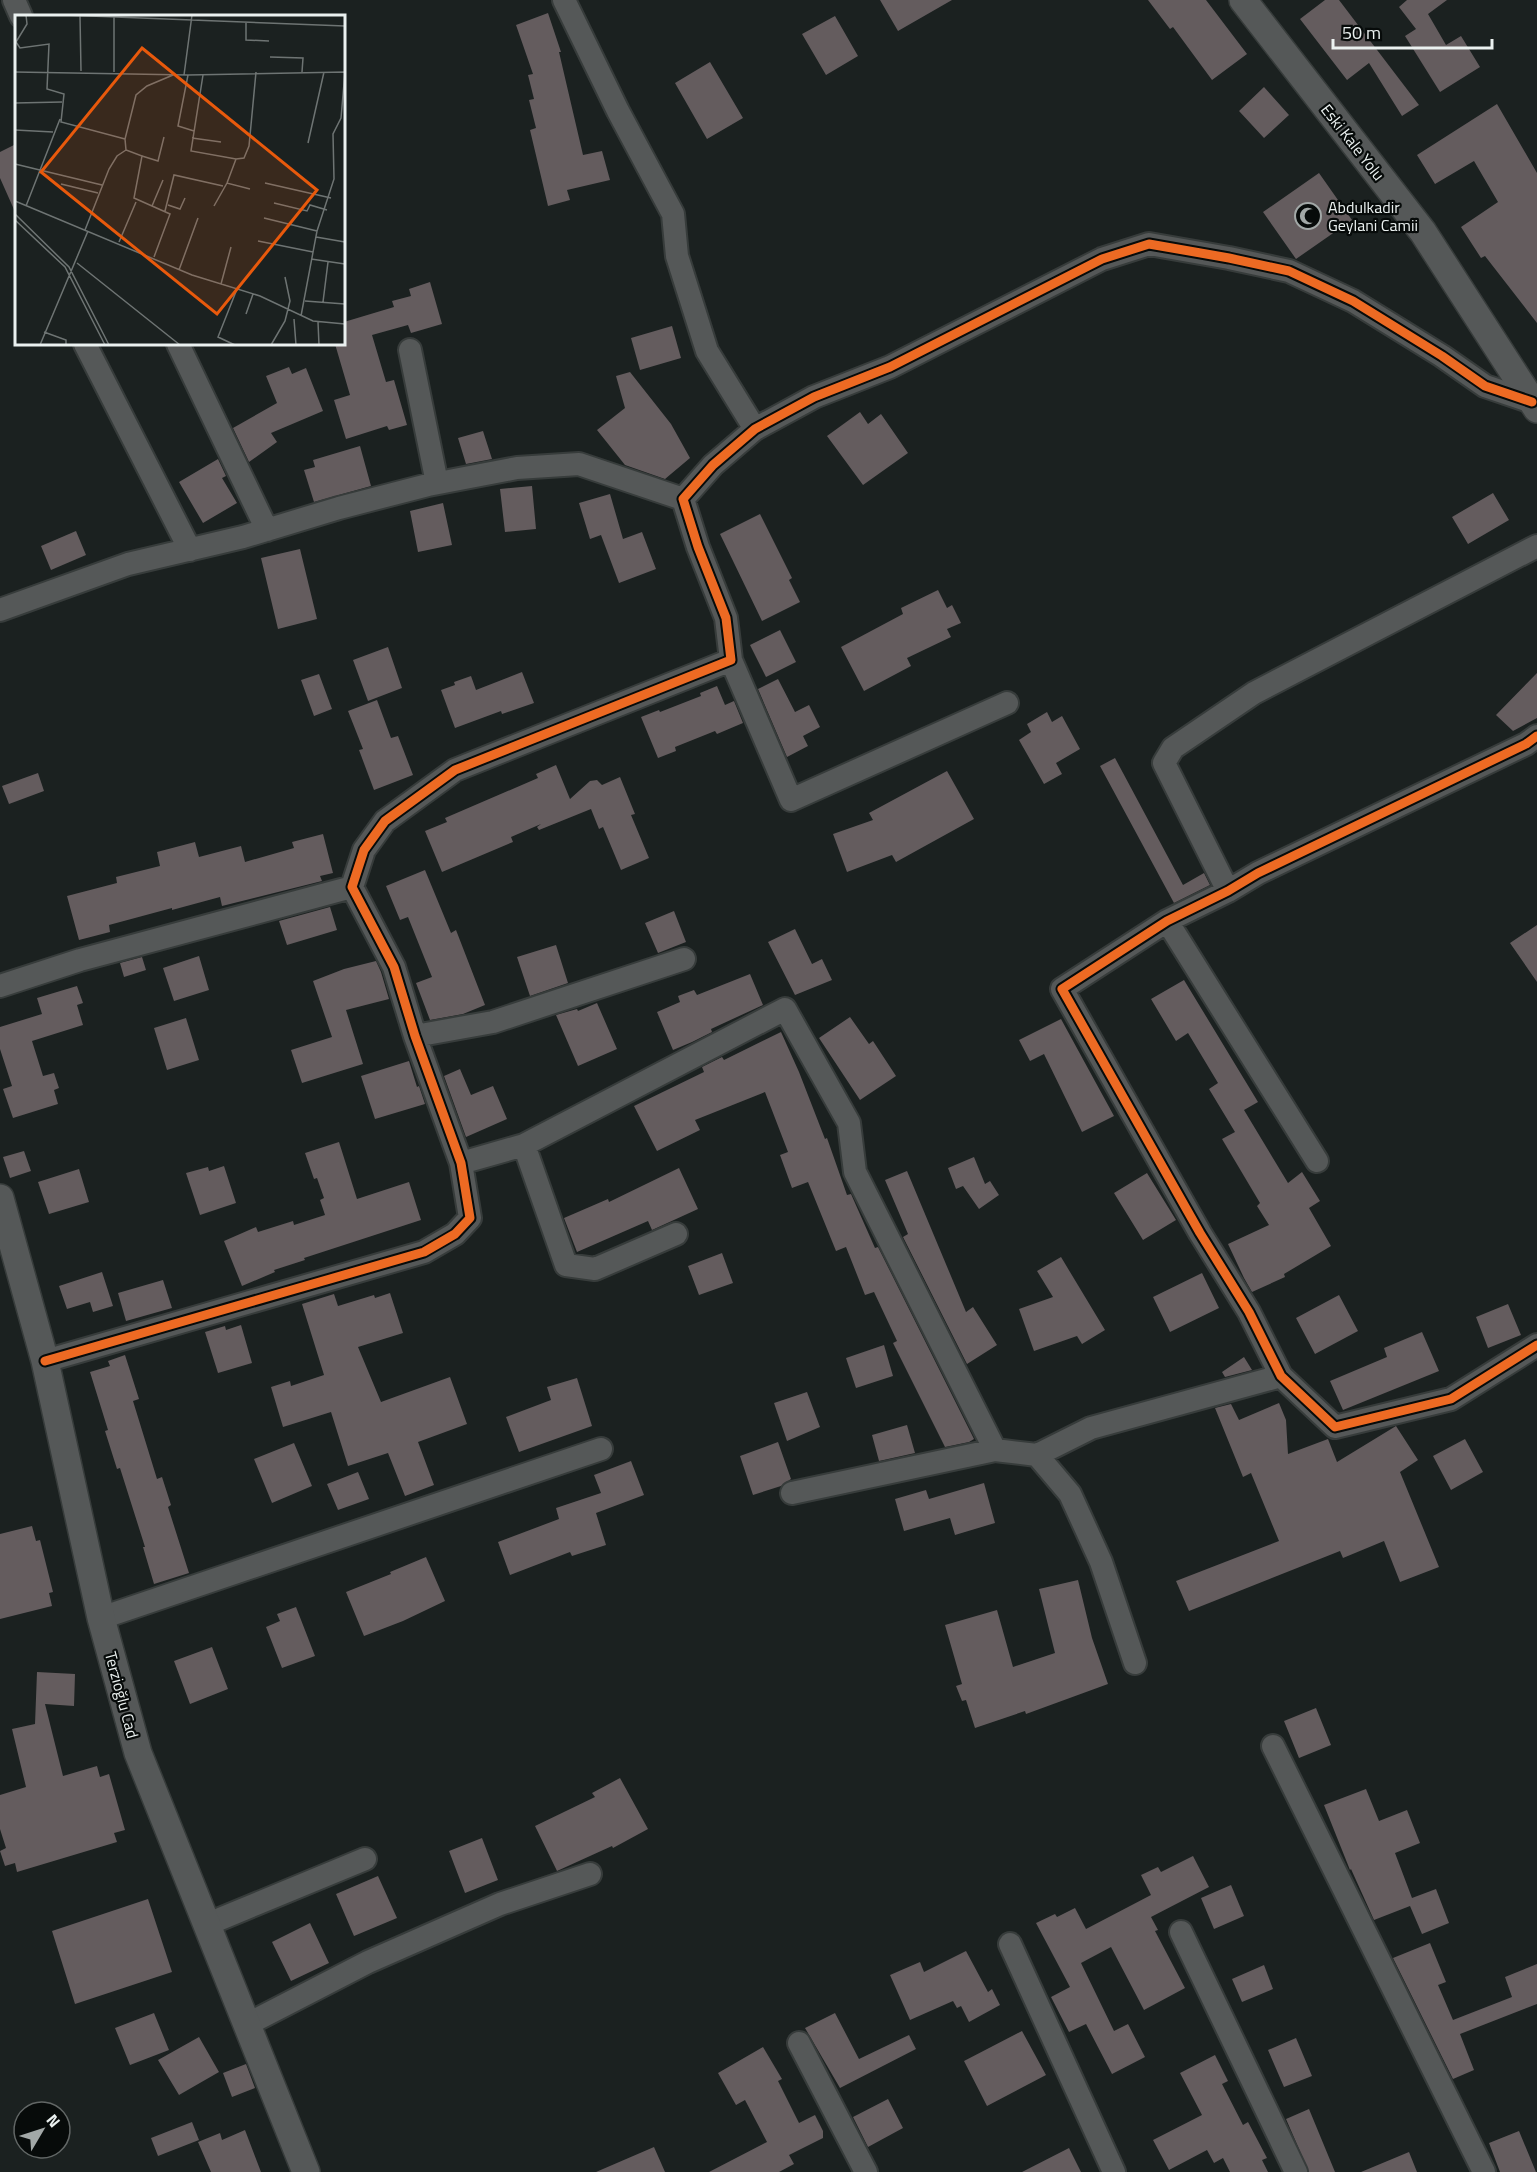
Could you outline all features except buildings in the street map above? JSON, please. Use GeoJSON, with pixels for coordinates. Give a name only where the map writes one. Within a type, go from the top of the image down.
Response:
{"type":"FeatureCollection","features":[{"type":"Feature","properties":{"kind":"street"},"geometry":{"type":"LineString","coordinates":[[14,0],[21,15]]}},
{"type":"Feature","properties":{"kind":"street"},"geometry":{"type":"LineString","coordinates":[[564,0],[618,111],[673,214],[677,256],[707,351],[756,429]]}},
{"type":"Feature","properties":{"kind":"street","name":"Eski Kale Yolu"},"geometry":{"type":"LineString","coordinates":[[1243,0],[1423,232],[1535,406]]}},
{"type":"Feature","properties":{"kind":"street"},"geometry":{"type":"LineString","coordinates":[[683,499],[713,465],[756,429],[814,397],[890,367],[1102,259],[1149,244],[1289,271],[1353,301],[1442,356],[1485,386],[1535,406]]}},
{"type":"Feature","properties":{"kind":"street"},"geometry":{"type":"LineString","coordinates":[[85,345],[190,550]]}},
{"type":"Feature","properties":{"kind":"street"},"geometry":{"type":"LineString","coordinates":[[178,345],[267,530]]}},
{"type":"Feature","properties":{"kind":"street"},"geometry":{"type":"LineString","coordinates":[[410,350],[437,483]]}},
{"type":"Feature","properties":{"kind":"street"},"geometry":{"type":"LineString","coordinates":[[0,609],[128,564],[267,530],[339,508],[437,483],[517,468],[579,464],[683,499]]}},
{"type":"Feature","properties":{"kind":"street"},"geometry":{"type":"LineString","coordinates":[[683,499],[698,547],[726,618],[731,660],[791,800],[1007,703]]}},
{"type":"Feature","properties":{"kind":"street"},"geometry":{"type":"LineString","coordinates":[[1227,891],[1164,763],[1173,748],[1254,693],[1537,546]]}},
{"type":"Feature","properties":{"kind":"street"},"geometry":{"type":"LineString","coordinates":[[45,1361],[424,1252],[455,1234],[470,1218],[461,1163],[394,967],[352,887],[364,850],[385,821],[455,770],[731,660]]}},
{"type":"Feature","properties":{"kind":"street"},"geometry":{"type":"LineString","coordinates":[[1537,736],[1526,744],[1258,873],[1167,921],[1062,989],[1200,1233],[1249,1312],[1281,1376],[1335,1427],[1451,1399],[1537,1345]]}},
{"type":"Feature","properties":{"kind":"street"},"geometry":{"type":"LineString","coordinates":[[0,986],[80,960],[352,887]]}},
{"type":"Feature","properties":{"kind":"street"},"geometry":{"type":"LineString","coordinates":[[1167,921],[1317,1161]]}},
{"type":"Feature","properties":{"kind":"street"},"geometry":{"type":"LineString","coordinates":[[416,1036],[493,1022],[684,958]]}},
{"type":"Feature","properties":{"kind":"street"},"geometry":{"type":"LineString","coordinates":[[461,1163],[524,1144],[784,1009],[849,1123],[855,1172],[995,1449]]}},
{"type":"Feature","properties":{"kind":"street"},"geometry":{"type":"LineString","coordinates":[[524,1144],[566,1265],[595,1269],[676,1234]]}},
{"type":"Feature","properties":{"kind":"street","name":"Terzioğlu Cad"},"geometry":{"type":"LineString","coordinates":[[0,1198],[45,1361],[101,1618],[138,1753],[306,2172]]}},
{"type":"Feature","properties":{"kind":"street"},"geometry":{"type":"LineString","coordinates":[[792,1493],[995,1449],[1037,1455],[1091,1428],[1281,1376]]}},
{"type":"Feature","properties":{"kind":"street"},"geometry":{"type":"LineString","coordinates":[[101,1618],[601,1449]]}},
{"type":"Feature","properties":{"kind":"street"},"geometry":{"type":"LineString","coordinates":[[1037,1455],[1070,1494],[1101,1562],[1135,1663]]}},
{"type":"Feature","properties":{"kind":"street"},"geometry":{"type":"LineString","coordinates":[[1273,1746],[1484,2172]]}},
{"type":"Feature","properties":{"kind":"street"},"geometry":{"type":"LineString","coordinates":[[208,1924],[365,1859]]}},
{"type":"Feature","properties":{"kind":"street"},"geometry":{"type":"LineString","coordinates":[[248,2024],[368,1962],[500,1904],[590,1874]]}},
{"type":"Feature","properties":{"kind":"street"},"geometry":{"type":"LineString","coordinates":[[1181,1932],[1296,2172]]}},
{"type":"Feature","properties":{"kind":"street"},"geometry":{"type":"LineString","coordinates":[[1010,1944],[1114,2172]]}},
{"type":"Feature","properties":{"kind":"street"},"geometry":{"type":"LineString","coordinates":[[799,2043],[866,2172]]}},
{"type":"Feature","properties":{"kind":"cycle path"},"geometry":{"type":"LineString","coordinates":[[45,1361],[424,1252],[455,1234],[470,1218],[461,1163],[415,1036],[394,967],[352,887],[364,850],[385,821],[455,770],[731,660],[726,618],[698,547],[683,499],[713,465],[755,429],[814,397],[890,367],[1102,259],[1149,244],[1289,271],[1353,301],[1442,356],[1485,386],[1532,402]]}},
{"type":"Feature","properties":{"kind":"cycle path"},"geometry":{"type":"LineString","coordinates":[[1537,736],[1526,744],[1258,873],[1228,891],[1167,921],[1062,989],[1200,1233],[1249,1312],[1281,1376],[1335,1427],[1451,1399],[1537,1345]]}},
{"type":"Feature","properties":{"kind":"place","name":"Abdulkadir Geylani Camii"},"geometry":{"type":"Point","coordinates":[1308,216]}}]}
